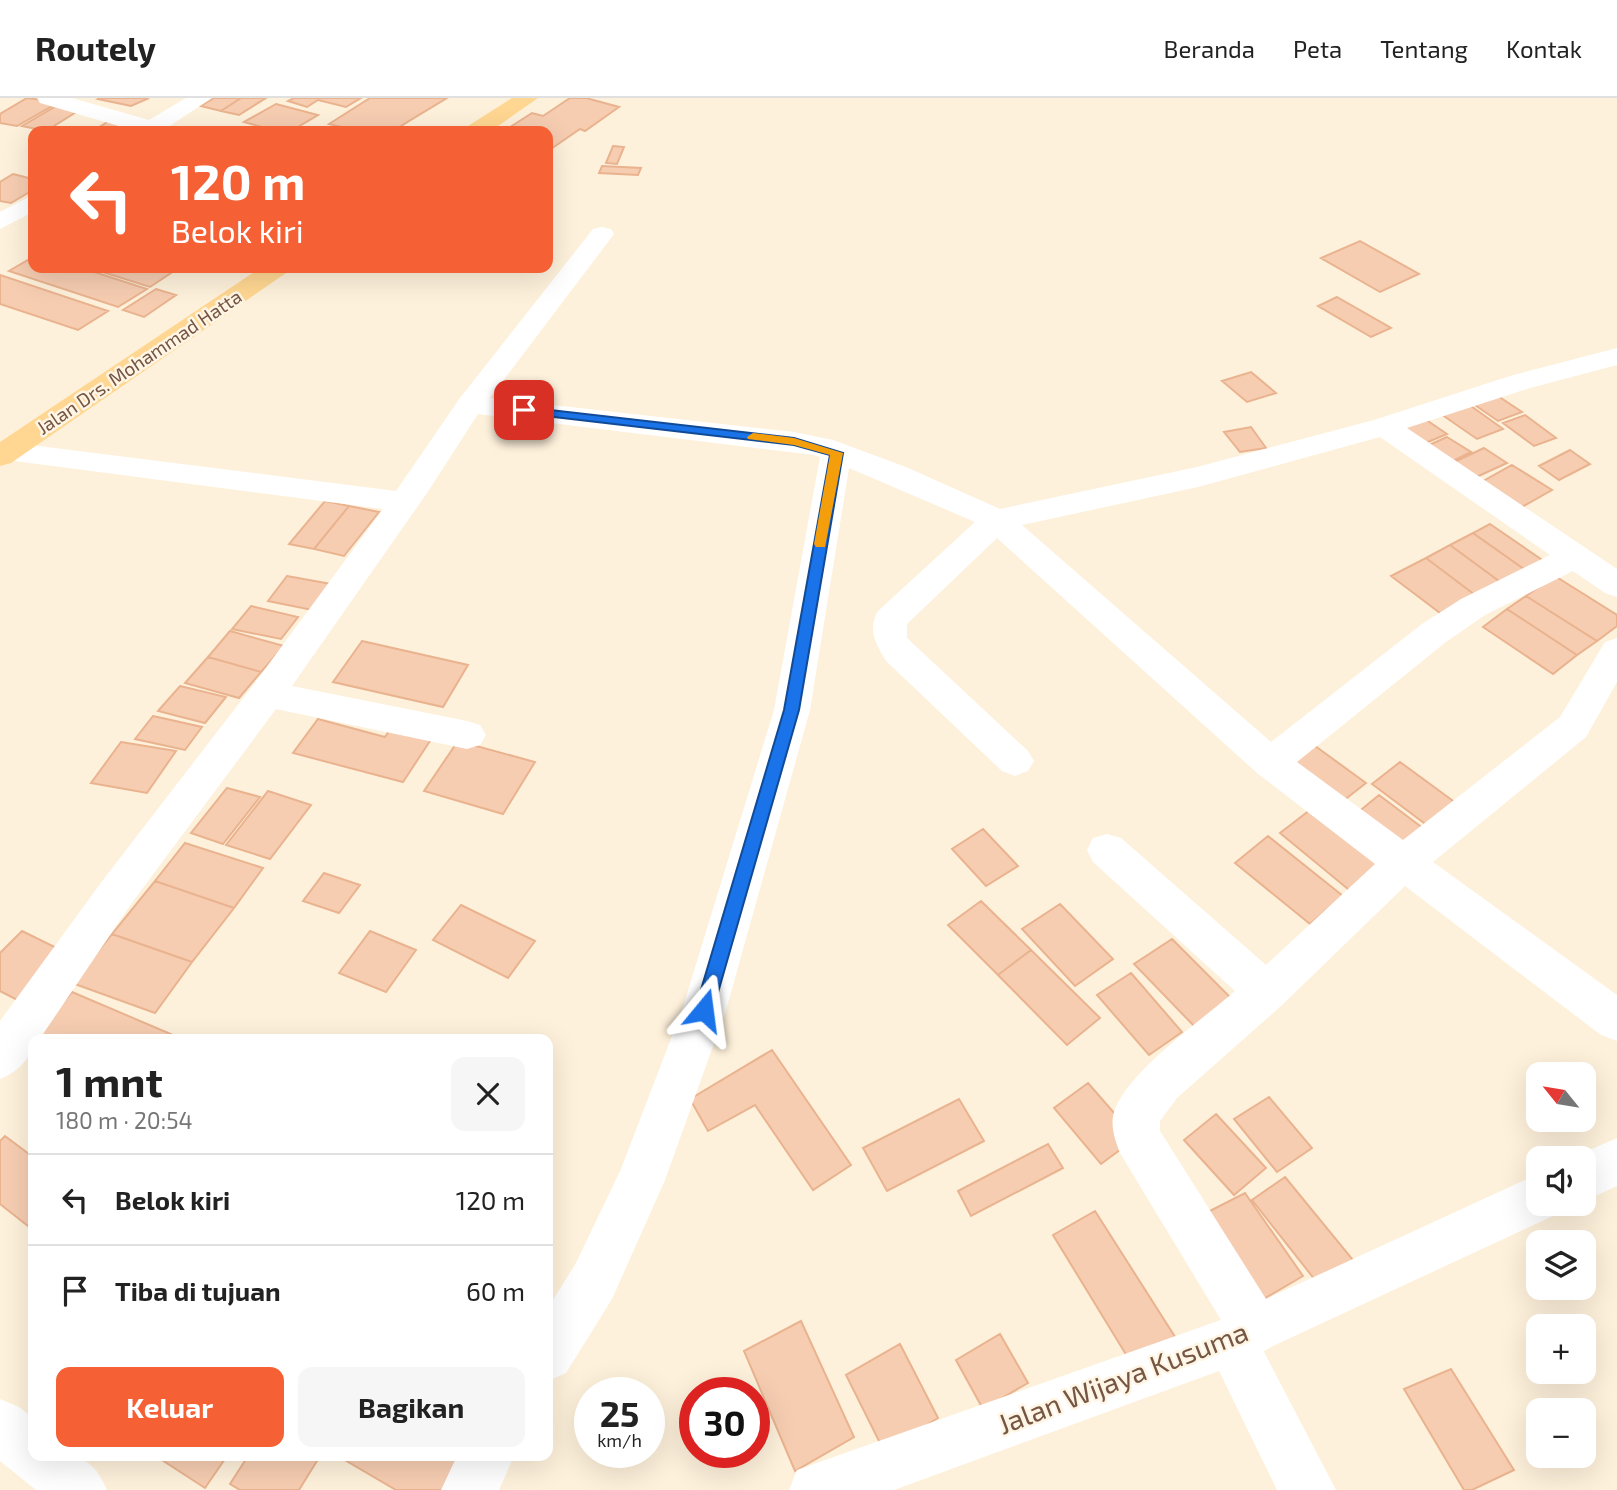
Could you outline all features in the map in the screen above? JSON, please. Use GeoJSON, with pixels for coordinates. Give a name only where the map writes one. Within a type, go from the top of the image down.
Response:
{"type":"FeatureCollection","features":[{"type":"Feature","properties":{"kind":"main road"},"geometry":{"type":"LineString","coordinates":[[484,126],[527,98]]}},
{"type":"Feature","properties":{"kind":"main road","name":"Jalan Drs. Mohammad Hatta"},"geometry":{"type":"LineString","coordinates":[[4,454],[270,273]]}},
{"type":"Feature","properties":{"kind":"street"},"geometry":{"type":"LineString","coordinates":[[48,98],[137,126]]}},
{"type":"Feature","properties":{"kind":"street"},"geometry":{"type":"LineString","coordinates":[[156,126],[201,98]]}},
{"type":"Feature","properties":{"kind":"street"},"geometry":{"type":"LineString","coordinates":[[0,222],[28,205]]}},
{"type":"Feature","properties":{"kind":"street"},"geometry":{"type":"LineString","coordinates":[[0,1058],[117,892],[267,694],[404,502],[470,404],[602,234]]}},
{"type":"Feature","properties":{"kind":"street"},"geometry":{"type":"LineString","coordinates":[[1015,761],[898,652],[890,638],[890,620],[997,520],[1198,477],[1384,426],[1520,382],[1617,355]]}},
{"type":"Feature","properties":{"kind":"street"},"geometry":{"type":"LineString","coordinates":[[470,404],[817,447],[895,474],[997,520],[1270,763],[1617,1021]]}},
{"type":"Feature","properties":{"kind":"street"},"geometry":{"type":"LineString","coordinates":[[1384,426],[1617,585]]}},
{"type":"Feature","properties":{"kind":"street"},"geometry":{"type":"LineString","coordinates":[[553,1347],[594,1281],[641,1180],[704,1010],[792,710],[817,447]]}},
{"type":"Feature","properties":{"kind":"street"},"geometry":{"type":"LineString","coordinates":[[4,454],[404,502]]}},
{"type":"Feature","properties":{"kind":"street"},"geometry":{"type":"LineString","coordinates":[[1270,763],[1389,666],[1444,626],[1473,607],[1576,556]]}},
{"type":"Feature","properties":{"kind":"street"},"geometry":{"type":"LineString","coordinates":[[1308,1490],[1282,1445],[1243,1335],[1137,1137],[1134,1126],[1136,1114],[1161,1083],[1266,992],[1403,863],[1573,727],[1617,651]]}},
{"type":"Feature","properties":{"kind":"street"},"geometry":{"type":"LineString","coordinates":[[267,694],[467,735]]}},
{"type":"Feature","properties":{"kind":"street"},"geometry":{"type":"LineString","coordinates":[[1107,850],[1266,992]]}},
{"type":"Feature","properties":{"kind":"street"},"geometry":{"type":"LineString","coordinates":[[1596,1171],[1617,1161]]}},
{"type":"Feature","properties":{"kind":"street","name":"Jalan Wijaya Kusuma"},"geometry":{"type":"LineString","coordinates":[[817,1490],[1243,1335],[1526,1204]]}},
{"type":"Feature","properties":{"kind":"street"},"geometry":{"type":"LineString","coordinates":[[0,1426],[28,1449]]}},
{"type":"Feature","properties":{"kind":"street"},"geometry":{"type":"LineString","coordinates":[[43,1461],[79,1490]]}},
{"type":"Feature","properties":{"kind":"street"},"geometry":{"type":"LineString","coordinates":[[469,1490],[484,1461]]}},
{"type":"Feature","properties":{"kind":"building"},"geometry":{"type":"Polygon","coordinates":[[[27,98],[59,102],[17,126],[0,123],[0,114],[27,98]]]}},
{"type":"Feature","properties":{"kind":"building"},"geometry":{"type":"Polygon","coordinates":[[[149,98],[131,106],[98,99],[149,98]]]}},
{"type":"Feature","properties":{"kind":"building"},"geometry":{"type":"Polygon","coordinates":[[[214,98],[241,98],[221,111],[201,106],[214,98]]]}},
{"type":"Feature","properties":{"kind":"building"},"geometry":{"type":"Polygon","coordinates":[[[241,98],[266,98],[239,115],[221,111],[241,98]]]}},
{"type":"Feature","properties":{"kind":"building"},"geometry":{"type":"Polygon","coordinates":[[[294,98],[361,98],[346,107],[318,100],[307,107],[288,101],[294,98]]]}},
{"type":"Feature","properties":{"kind":"building"},"geometry":{"type":"Polygon","coordinates":[[[370,98],[447,98],[401,126],[329,124],[370,98]]]}},
{"type":"Feature","properties":{"kind":"building"},"geometry":{"type":"Polygon","coordinates":[[[570,98],[586,98],[619,107],[585,131],[580,129],[553,148],[553,126],[512,126],[532,113],[543,116],[570,98]]]}},
{"type":"Feature","properties":{"kind":"building"},"geometry":{"type":"Polygon","coordinates":[[[276,104],[318,115],[299,126],[258,126],[244,122],[276,104]]]}},
{"type":"Feature","properties":{"kind":"building"},"geometry":{"type":"Polygon","coordinates":[[[58,105],[81,109],[54,126],[22,126],[58,105]]]}},
{"type":"Feature","properties":{"kind":"building"},"geometry":{"type":"Polygon","coordinates":[[[112,119],[136,124],[133,126],[101,126],[112,119]]]}},
{"type":"Feature","properties":{"kind":"building"},"geometry":{"type":"Polygon","coordinates":[[[613,146],[624,147],[617,164],[606,163],[613,146]]]}},
{"type":"Feature","properties":{"kind":"building"},"geometry":{"type":"Polygon","coordinates":[[[602,166],[641,168],[638,175],[599,173],[602,166]]]}},
{"type":"Feature","properties":{"kind":"building"},"geometry":{"type":"Polygon","coordinates":[[[13,174],[28,178],[28,193],[11,203],[0,201],[0,182],[13,174]]]}},
{"type":"Feature","properties":{"kind":"building"},"geometry":{"type":"Polygon","coordinates":[[[1360,241],[1419,274],[1380,292],[1321,258],[1360,241]]]}},
{"type":"Feature","properties":{"kind":"building"},"geometry":{"type":"Polygon","coordinates":[[[28,260],[28,273],[97,273],[147,289],[118,307],[9,271],[28,260]]]}},
{"type":"Feature","properties":{"kind":"building"},"geometry":{"type":"Polygon","coordinates":[[[106,273],[171,273],[150,287],[106,273]]]}},
{"type":"Feature","properties":{"kind":"building"},"geometry":{"type":"Polygon","coordinates":[[[0,275],[108,311],[78,330],[0,304],[0,275]]]}},
{"type":"Feature","properties":{"kind":"building"},"geometry":{"type":"Polygon","coordinates":[[[156,289],[176,295],[144,317],[123,310],[156,289]]]}},
{"type":"Feature","properties":{"kind":"building"},"geometry":{"type":"Polygon","coordinates":[[[1337,297],[1391,328],[1371,337],[1318,306],[1337,297]]]}},
{"type":"Feature","properties":{"kind":"building"},"geometry":{"type":"Polygon","coordinates":[[[1251,372],[1276,393],[1247,402],[1222,381],[1251,372]]]}},
{"type":"Feature","properties":{"kind":"building"},"geometry":{"type":"Polygon","coordinates":[[[1495,394],[1522,412],[1498,421],[1472,403],[1495,394]]]}},
{"type":"Feature","properties":{"kind":"building"},"geometry":{"type":"Polygon","coordinates":[[[1464,401],[1503,429],[1477,439],[1438,412],[1464,401]]]}},
{"type":"Feature","properties":{"kind":"building"},"geometry":{"type":"Polygon","coordinates":[[[1525,415],[1556,438],[1534,446],[1503,423],[1525,415]]]}},
{"type":"Feature","properties":{"kind":"building"},"geometry":{"type":"Polygon","coordinates":[[[1422,417],[1447,434],[1423,444],[1399,427],[1422,417]]]}},
{"type":"Feature","properties":{"kind":"building"},"geometry":{"type":"Polygon","coordinates":[[[1251,427],[1266,448],[1240,452],[1224,432],[1251,427]]]}},
{"type":"Feature","properties":{"kind":"building"},"geometry":{"type":"Polygon","coordinates":[[[1447,437],[1471,452],[1451,462],[1427,446],[1447,437]]]}},
{"type":"Feature","properties":{"kind":"building"},"geometry":{"type":"Polygon","coordinates":[[[1484,448],[1507,463],[1472,479],[1450,464],[1484,448]]]}},
{"type":"Feature","properties":{"kind":"building"},"geometry":{"type":"Polygon","coordinates":[[[1570,450],[1590,464],[1559,480],[1539,466],[1570,450]]]}},
{"type":"Feature","properties":{"kind":"building"},"geometry":{"type":"Polygon","coordinates":[[[1512,465],[1552,490],[1515,511],[1476,485],[1512,465]]]}},
{"type":"Feature","properties":{"kind":"building"},"geometry":{"type":"Polygon","coordinates":[[[325,501],[349,506],[314,549],[289,544],[325,501]]]}},
{"type":"Feature","properties":{"kind":"building"},"geometry":{"type":"Polygon","coordinates":[[[349,506],[379,512],[344,556],[314,549],[349,506]]]}},
{"type":"Feature","properties":{"kind":"building"},"geometry":{"type":"Polygon","coordinates":[[[1490,524],[1548,564],[1531,574],[1473,533],[1490,524]]]}},
{"type":"Feature","properties":{"kind":"building"},"geometry":{"type":"Polygon","coordinates":[[[1473,533],[1531,574],[1507,587],[1450,545],[1473,533]]]}},
{"type":"Feature","properties":{"kind":"building"},"geometry":{"type":"Polygon","coordinates":[[[1450,545],[1507,587],[1483,601],[1426,558],[1450,545]]]}},
{"type":"Feature","properties":{"kind":"building"},"geometry":{"type":"Polygon","coordinates":[[[1426,558],[1483,601],[1448,619],[1391,576],[1426,558]]]}},
{"type":"Feature","properties":{"kind":"building"},"geometry":{"type":"Polygon","coordinates":[[[287,576],[331,584],[312,610],[268,601],[287,576]]]}},
{"type":"Feature","properties":{"kind":"building"},"geometry":{"type":"Polygon","coordinates":[[[1555,576],[1617,615],[1617,626],[1597,641],[1526,596],[1555,576]]]}},
{"type":"Feature","properties":{"kind":"building"},"geometry":{"type":"Polygon","coordinates":[[[1526,596],[1597,641],[1577,655],[1507,609],[1526,596]]]}},
{"type":"Feature","properties":{"kind":"building"},"geometry":{"type":"Polygon","coordinates":[[[251,606],[298,617],[281,639],[232,629],[251,606]]]}},
{"type":"Feature","properties":{"kind":"building"},"geometry":{"type":"Polygon","coordinates":[[[1507,609],[1577,655],[1553,674],[1483,627],[1507,609]]]}},
{"type":"Feature","properties":{"kind":"building"},"geometry":{"type":"Polygon","coordinates":[[[230,631],[284,646],[261,672],[208,657],[230,631]]]}},
{"type":"Feature","properties":{"kind":"building"},"geometry":{"type":"Polygon","coordinates":[[[362,641],[468,665],[443,707],[333,682],[362,641]]]}},
{"type":"Feature","properties":{"kind":"building"},"geometry":{"type":"Polygon","coordinates":[[[208,657],[261,672],[239,698],[185,683],[208,657]]]}},
{"type":"Feature","properties":{"kind":"building"},"geometry":{"type":"Polygon","coordinates":[[[180,686],[226,697],[205,723],[158,711],[180,686]]]}},
{"type":"Feature","properties":{"kind":"building"},"geometry":{"type":"Polygon","coordinates":[[[153,716],[202,727],[185,750],[135,739],[153,716]]]}},
{"type":"Feature","properties":{"kind":"building"},"geometry":{"type":"Polygon","coordinates":[[[318,719],[385,737],[391,728],[432,738],[403,782],[293,753],[318,719]]]}},
{"type":"Feature","properties":{"kind":"building"},"geometry":{"type":"Polygon","coordinates":[[[458,741],[535,762],[503,814],[424,791],[458,741]]]}},
{"type":"Feature","properties":{"kind":"building"},"geometry":{"type":"Polygon","coordinates":[[[121,742],[176,751],[147,793],[91,783],[121,742]]]}},
{"type":"Feature","properties":{"kind":"building"},"geometry":{"type":"Polygon","coordinates":[[[1311,743],[1366,783],[1343,801],[1288,761],[1311,743]]]}},
{"type":"Feature","properties":{"kind":"building"},"geometry":{"type":"Polygon","coordinates":[[[1400,762],[1460,806],[1432,829],[1372,784],[1400,762]]]}},
{"type":"Feature","properties":{"kind":"building"},"geometry":{"type":"Polygon","coordinates":[[[227,788],[260,797],[223,844],[191,833],[227,788]]]}},
{"type":"Feature","properties":{"kind":"building"},"geometry":{"type":"Polygon","coordinates":[[[268,791],[311,805],[270,859],[226,845],[268,791]]]}},
{"type":"Feature","properties":{"kind":"building"},"geometry":{"type":"Polygon","coordinates":[[[1379,795],[1432,835],[1408,854],[1356,814],[1379,795]]]}},
{"type":"Feature","properties":{"kind":"building"},"geometry":{"type":"Polygon","coordinates":[[[1319,803],[1393,861],[1354,894],[1280,833],[1319,803]]]}},
{"type":"Feature","properties":{"kind":"building"},"geometry":{"type":"Polygon","coordinates":[[[983,829],[1018,866],[986,886],[952,849],[983,829]]]}},
{"type":"Feature","properties":{"kind":"building"},"geometry":{"type":"Polygon","coordinates":[[[1268,836],[1343,896],[1310,924],[1235,863],[1268,836]]]}},
{"type":"Feature","properties":{"kind":"building"},"geometry":{"type":"Polygon","coordinates":[[[185,843],[263,868],[234,908],[155,881],[185,843]]]}},
{"type":"Feature","properties":{"kind":"building"},"geometry":{"type":"Polygon","coordinates":[[[324,873],[360,885],[339,913],[303,901],[324,873]]]}},
{"type":"Feature","properties":{"kind":"building"},"geometry":{"type":"Polygon","coordinates":[[[155,881],[234,908],[192,962],[112,934],[155,881]]]}},
{"type":"Feature","properties":{"kind":"building"},"geometry":{"type":"Polygon","coordinates":[[[981,901],[1031,950],[998,975],[948,925],[981,901]]]}},
{"type":"Feature","properties":{"kind":"building"},"geometry":{"type":"Polygon","coordinates":[[[1060,904],[1113,959],[1075,986],[1022,929],[1060,904]]]}},
{"type":"Feature","properties":{"kind":"building"},"geometry":{"type":"Polygon","coordinates":[[[461,905],[535,941],[508,978],[433,940],[461,905]]]}},
{"type":"Feature","properties":{"kind":"building"},"geometry":{"type":"Polygon","coordinates":[[[22,931],[71,955],[25,1004],[0,991],[0,953],[22,931]]]}},
{"type":"Feature","properties":{"kind":"building"},"geometry":{"type":"Polygon","coordinates":[[[370,931],[416,950],[386,992],[339,973],[370,931]]]}},
{"type":"Feature","properties":{"kind":"building"},"geometry":{"type":"Polygon","coordinates":[[[112,934],[192,962],[155,1013],[72,983],[112,934]]]}},
{"type":"Feature","properties":{"kind":"building"},"geometry":{"type":"Polygon","coordinates":[[[1172,939],[1233,1000],[1195,1027],[1134,964],[1172,939]]]}},
{"type":"Feature","properties":{"kind":"building"},"geometry":{"type":"Polygon","coordinates":[[[1031,950],[1100,1018],[1067,1045],[998,975],[1031,950]]]}},
{"type":"Feature","properties":{"kind":"building"},"geometry":{"type":"Polygon","coordinates":[[[1131,973],[1182,1032],[1149,1055],[1097,995],[1131,973]]]}},
{"type":"Feature","properties":{"kind":"building"},"geometry":{"type":"Polygon","coordinates":[[[72,992],[171,1034],[36,1034],[72,992]]]}},
{"type":"Feature","properties":{"kind":"building"},"geometry":{"type":"Polygon","coordinates":[[[772,1050],[851,1165],[813,1190],[755,1105],[708,1131],[690,1099],[772,1050]]]}},
{"type":"Feature","properties":{"kind":"building"},"geometry":{"type":"Polygon","coordinates":[[[1088,1083],[1136,1138],[1101,1164],[1054,1108],[1088,1083]]]}},
{"type":"Feature","properties":{"kind":"building"},"geometry":{"type":"Polygon","coordinates":[[[1269,1097],[1312,1148],[1277,1172],[1234,1119],[1269,1097]]]}},
{"type":"Feature","properties":{"kind":"building"},"geometry":{"type":"Polygon","coordinates":[[[959,1099],[984,1141],[887,1191],[863,1148],[959,1099]]]}},
{"type":"Feature","properties":{"kind":"building"},"geometry":{"type":"Polygon","coordinates":[[[1216,1114],[1266,1168],[1234,1195],[1184,1140],[1216,1114]]]}},
{"type":"Feature","properties":{"kind":"building"},"geometry":{"type":"Polygon","coordinates":[[[5,1136],[28,1153],[28,1226],[0,1204],[0,1141],[5,1136]]]}},
{"type":"Feature","properties":{"kind":"building"},"geometry":{"type":"Polygon","coordinates":[[[1048,1144],[1063,1168],[971,1216],[958,1191],[1048,1144]]]}},
{"type":"Feature","properties":{"kind":"building"},"geometry":{"type":"Polygon","coordinates":[[[1285,1177],[1353,1260],[1319,1285],[1252,1200],[1285,1177]]]}},
{"type":"Feature","properties":{"kind":"building"},"geometry":{"type":"Polygon","coordinates":[[[1245,1193],[1303,1276],[1262,1300],[1204,1214],[1245,1193]]]}},
{"type":"Feature","properties":{"kind":"building"},"geometry":{"type":"Polygon","coordinates":[[[1095,1211],[1177,1340],[1133,1366],[1053,1235],[1095,1211]]]}},
{"type":"Feature","properties":{"kind":"building"},"geometry":{"type":"Polygon","coordinates":[[[801,1321],[854,1437],[795,1471],[770,1412],[770,1377],[755,1377],[744,1351],[801,1321]]]}},
{"type":"Feature","properties":{"kind":"building"},"geometry":{"type":"Polygon","coordinates":[[[1000,1334],[1028,1383],[983,1409],[956,1360],[1000,1334]]]}},
{"type":"Feature","properties":{"kind":"building"},"geometry":{"type":"Polygon","coordinates":[[[900,1344],[938,1418],[884,1451],[846,1375],[900,1344]]]}},
{"type":"Feature","properties":{"kind":"building"},"geometry":{"type":"Polygon","coordinates":[[[1451,1369],[1514,1470],[1472,1490],[1464,1490],[1404,1389],[1451,1369]]]}},
{"type":"Feature","properties":{"kind":"building"},"geometry":{"type":"Polygon","coordinates":[[[164,1461],[224,1461],[205,1488],[164,1461]]]}},
{"type":"Feature","properties":{"kind":"building"},"geometry":{"type":"Polygon","coordinates":[[[245,1461],[317,1461],[299,1490],[240,1490],[230,1484],[245,1461]]]}},
{"type":"Feature","properties":{"kind":"building"},"geometry":{"type":"Polygon","coordinates":[[[347,1461],[460,1461],[444,1490],[396,1490],[347,1461]]]}},
{"type":"Feature","properties":{"kind":"slow traffic"},"geometry":{"type":"LineString","coordinates":[[753,437],[794,441],[836,453],[820,544]]}},
{"type":"Feature","properties":{"kind":"route"},"geometry":{"type":"LineString","coordinates":[[524,410],[794,441],[836,453],[792,710],[704,1010]]}}]}
